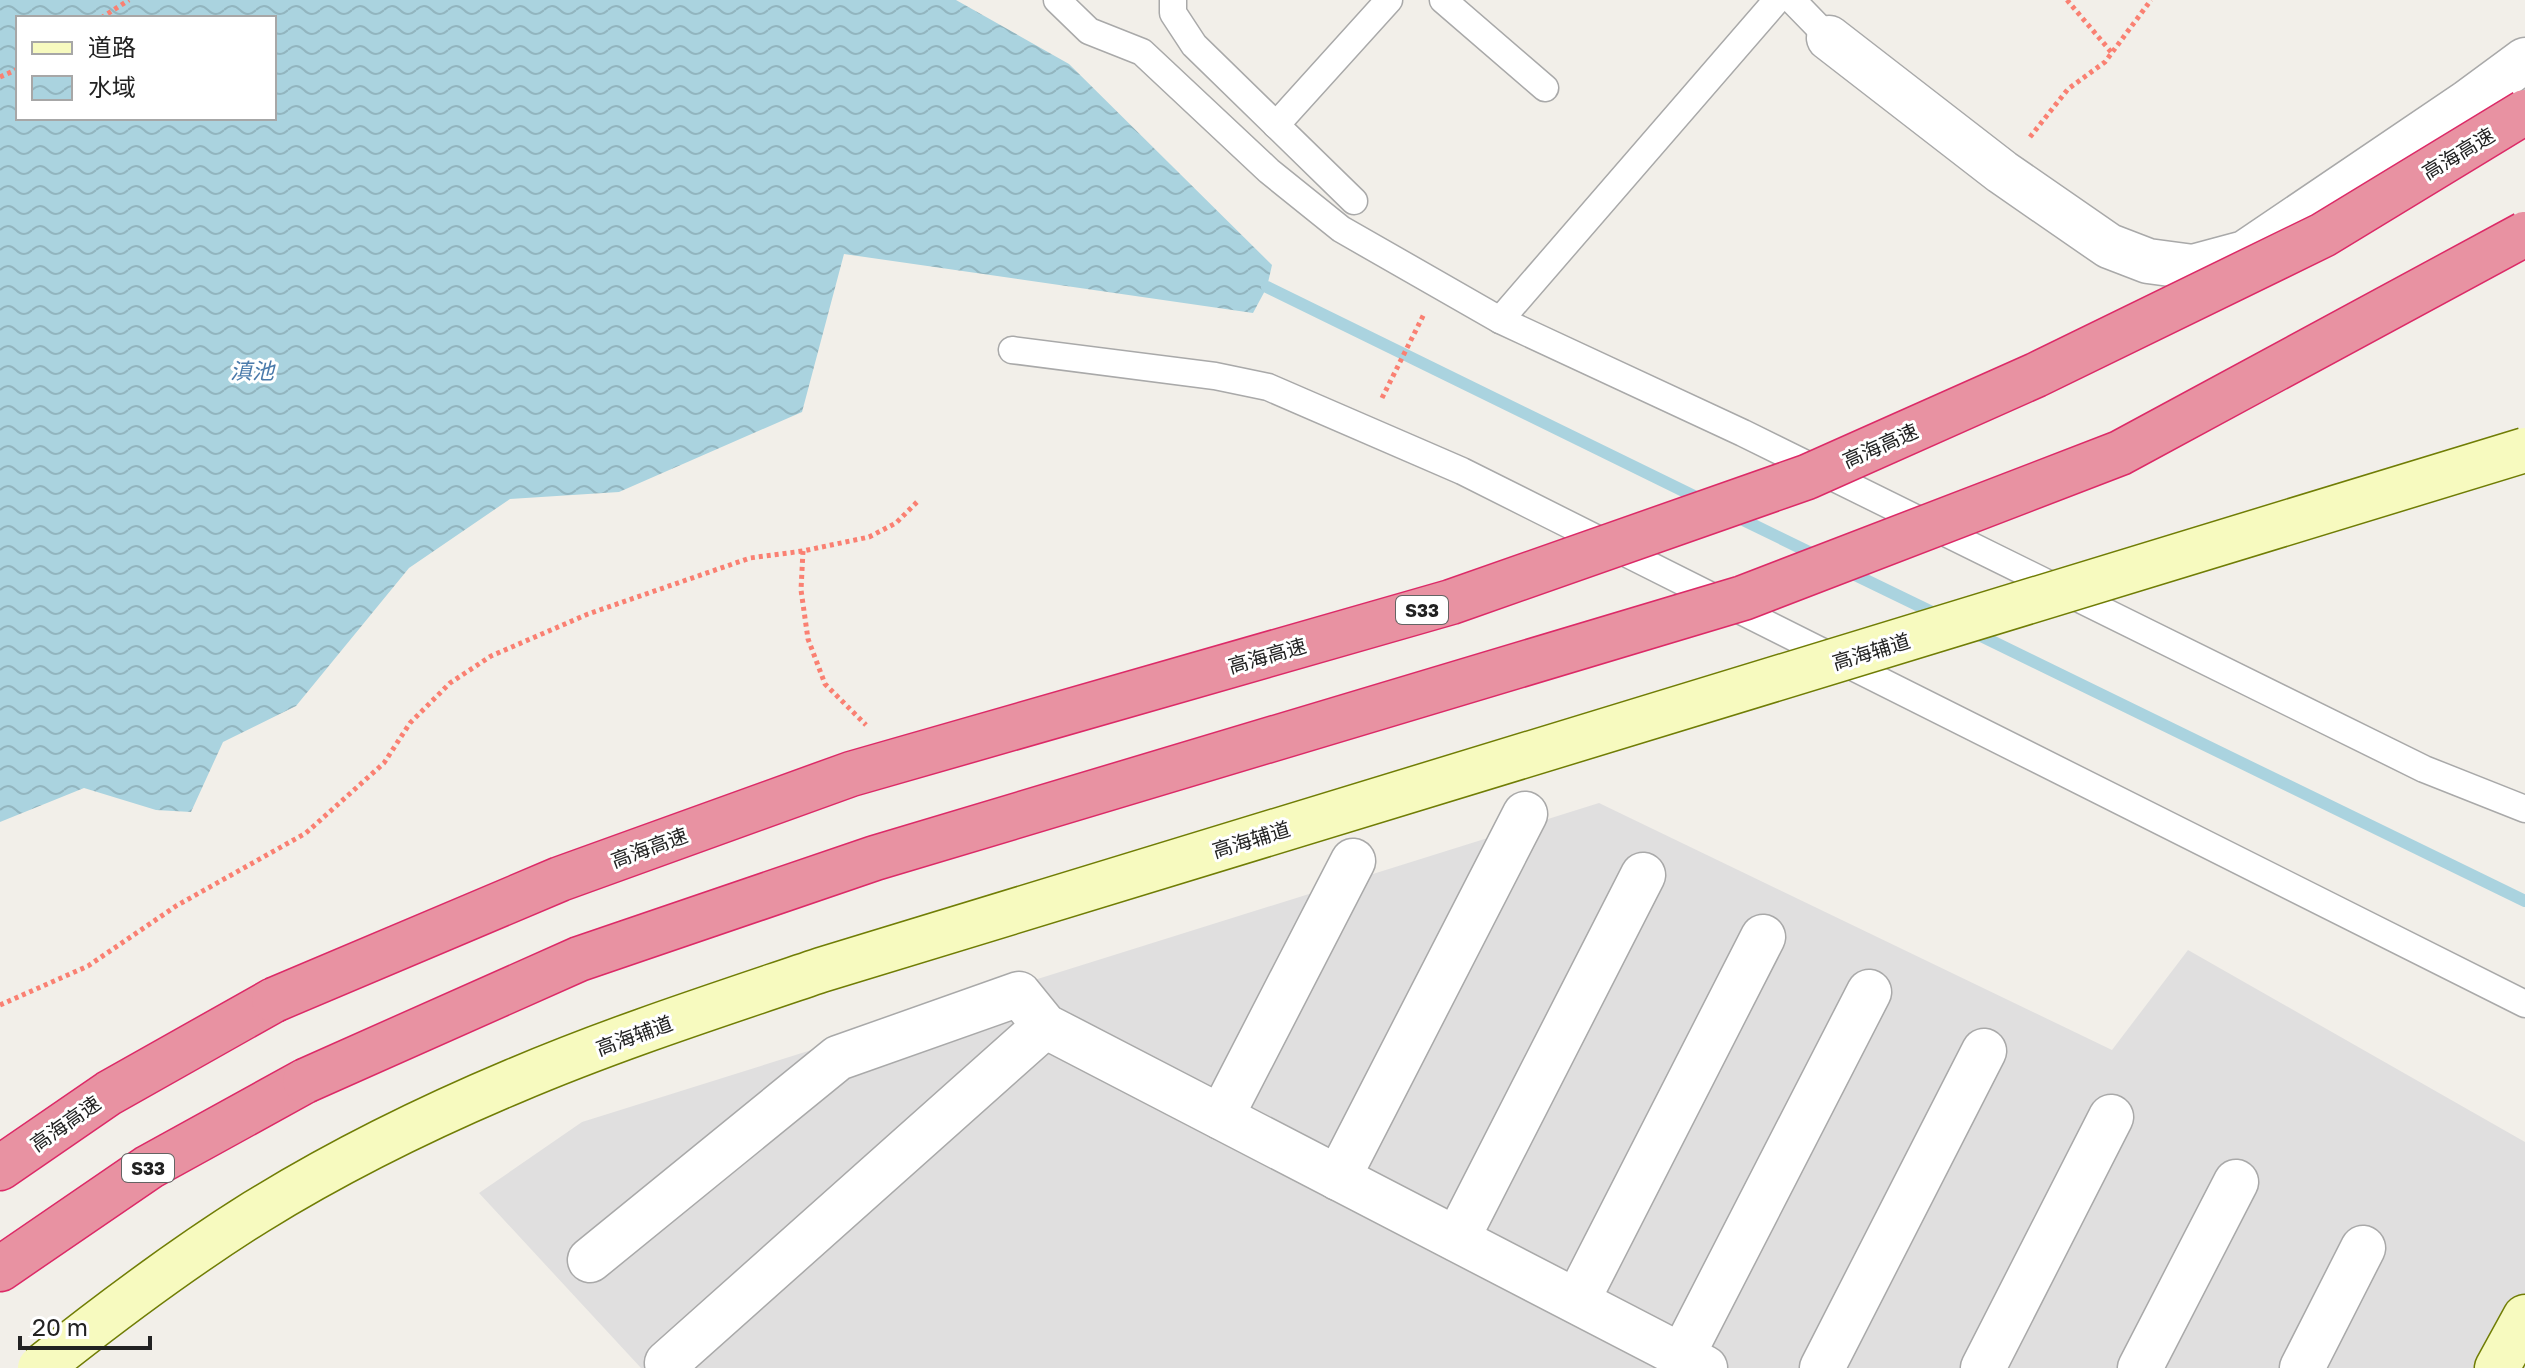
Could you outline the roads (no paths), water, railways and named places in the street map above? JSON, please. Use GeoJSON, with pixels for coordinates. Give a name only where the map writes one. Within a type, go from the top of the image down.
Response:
{"type":"FeatureCollection","features":[{"type":"Feature","properties":{"kind":"highway","name":"高海高速"},"geometry":{"type":"LineString","coordinates":[[0,1168],[109,1093],[274,1000],[560,879],[851,774],[1451,602],[1807,477],[2036,375],[2323,235],[2525,112]]}},
{"type":"Feature","properties":{"kind":"highway","name":"S33"},"geometry":{"type":"LineString","coordinates":[[0,1269],[149,1167],[305,1081],[579,959],[875,858],[1743,598],[2120,453],[2525,234]]}},
{"type":"Feature","properties":{"kind":"main road","name":"高海辅道"},"geometry":{"type":"LineString","coordinates":[[40,1368],[108,1313],[256,1212],[389,1140],[513,1081],[633,1034],[821,970],[2525,450]]}},
{"type":"Feature","properties":{"kind":"main road"},"geometry":{"type":"LineString","coordinates":[[2497,1368],[2525,1317]]}},
{"type":"Feature","properties":{"kind":"street"},"geometry":{"type":"LineString","coordinates":[[1829,38],[2002,172],[2109,246],[2148,261],[2193,267],[2245,253],[2525,60]]}},
{"type":"Feature","properties":{"kind":"street"},"geometry":{"type":"LineString","coordinates":[[1338,1178],[1525,814]]}},
{"type":"Feature","properties":{"kind":"street"},"geometry":{"type":"LineString","coordinates":[[1221,1117],[1353,861]]}},
{"type":"Feature","properties":{"kind":"street"},"geometry":{"type":"LineString","coordinates":[[1457,1239],[1643,875]]}},
{"type":"Feature","properties":{"kind":"street"},"geometry":{"type":"LineString","coordinates":[[1577,1301],[1763,937]]}},
{"type":"Feature","properties":{"kind":"street"},"geometry":{"type":"LineString","coordinates":[[590,1260],[838,1058],[1019,994],[1045,1026],[1693,1362],[1869,992]]}},
{"type":"Feature","properties":{"kind":"street"},"geometry":{"type":"LineString","coordinates":[[667,1363],[1045,1026]]}},
{"type":"Feature","properties":{"kind":"street"},"geometry":{"type":"LineString","coordinates":[[1822,1368],[1984,1051]]}},
{"type":"Feature","properties":{"kind":"street"},"geometry":{"type":"LineString","coordinates":[[1983,1368],[2111,1117]]}},
{"type":"Feature","properties":{"kind":"street"},"geometry":{"type":"LineString","coordinates":[[2140,1368],[2236,1182]]}},
{"type":"Feature","properties":{"kind":"street"},"geometry":{"type":"LineString","coordinates":[[2302,1368],[2363,1248]]}},
{"type":"Feature","properties":{"kind":"lane"},"geometry":{"type":"LineString","coordinates":[[1057,0],[1089,31],[1142,52],[1269,171],[1341,229],[1500,320],[1743,433],[2424,769],[2525,809]]}},
{"type":"Feature","properties":{"kind":"lane"},"geometry":{"type":"LineString","coordinates":[[1173,0],[1173,13],[1194,45],[1354,201]]}},
{"type":"Feature","properties":{"kind":"lane"},"geometry":{"type":"LineString","coordinates":[[1276,125],[1389,0]]}},
{"type":"Feature","properties":{"kind":"lane"},"geometry":{"type":"LineString","coordinates":[[1443,0],[1545,88]]}},
{"type":"Feature","properties":{"kind":"lane"},"geometry":{"type":"LineString","coordinates":[[1500,320],[1777,0]]}},
{"type":"Feature","properties":{"kind":"lane"},"geometry":{"type":"LineString","coordinates":[[1792,0],[1829,38]]}},
{"type":"Feature","properties":{"kind":"lane"},"geometry":{"type":"LineString","coordinates":[[1012,350],[1228,378],[1268,387],[1476,478],[2525,1004]]}},
{"type":"Feature","properties":{"kind":"water","name":"滇池"},"geometry":{"type":"Polygon","coordinates":[[[0,0],[956,0],[1069,64],[1272,265],[1267,287],[1253,313],[844,254],[802,412],[619,492],[510,499],[409,568],[296,706],[223,742],[191,812],[156,810],[84,788],[0,822],[0,0]]]}},
{"type":"Feature","properties":{"kind":"waterway"},"geometry":{"type":"LineString","coordinates":[[1267,287],[1702,500]]}},
{"type":"Feature","properties":{"kind":"waterway"},"geometry":{"type":"LineString","coordinates":[[1733,515],[1817,556]]}},
{"type":"Feature","properties":{"kind":"waterway"},"geometry":{"type":"LineString","coordinates":[[1845,570],[1940,616]]}},
{"type":"Feature","properties":{"kind":"waterway"},"geometry":{"type":"LineString","coordinates":[[1971,631],[2525,901]]}}]}
